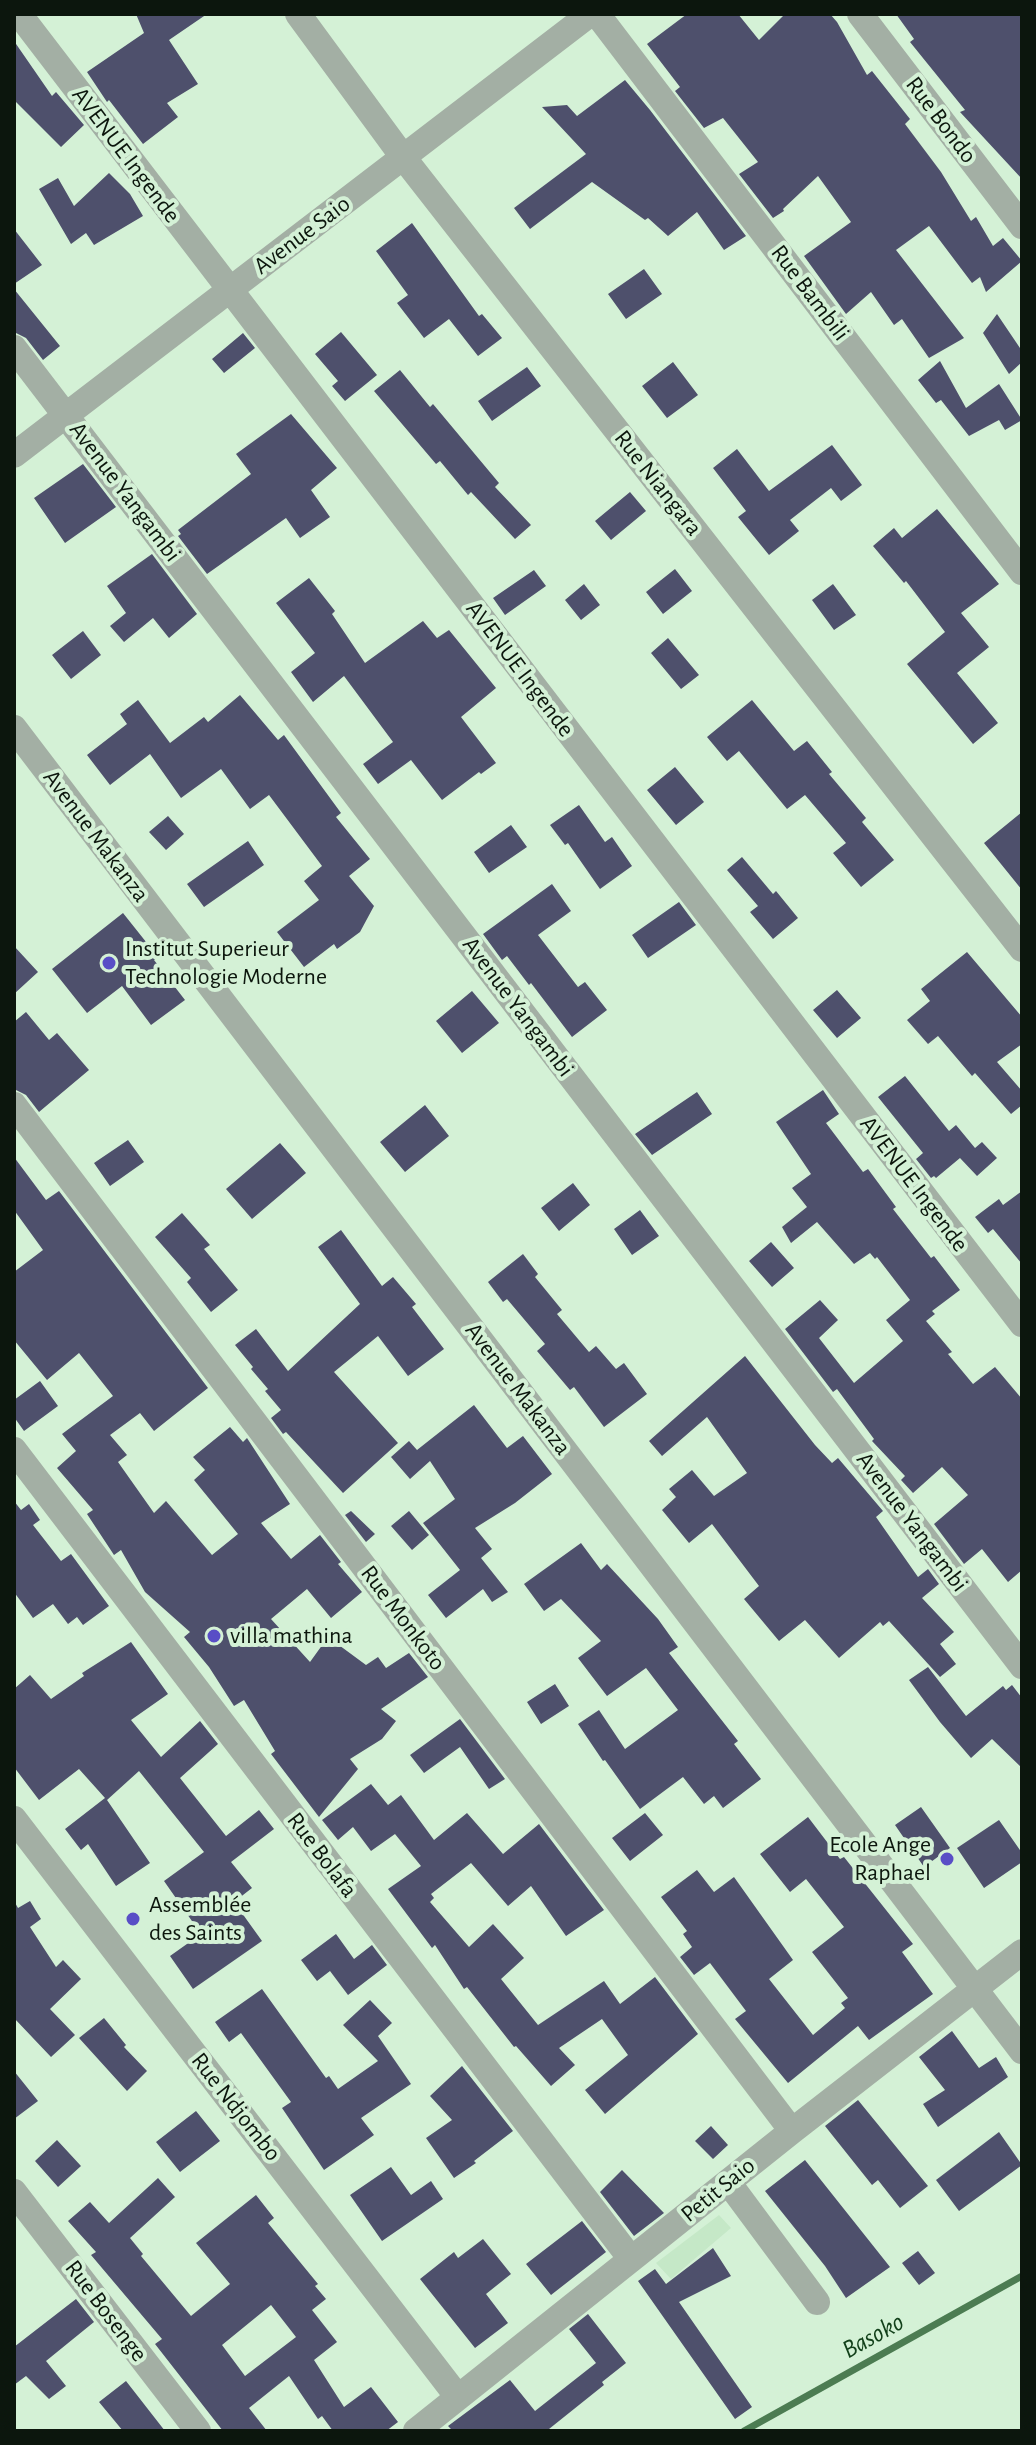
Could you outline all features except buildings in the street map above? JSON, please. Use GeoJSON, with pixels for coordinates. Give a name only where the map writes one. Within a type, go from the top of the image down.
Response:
{"type":"FeatureCollection","features":[{"type":"Feature","properties":{"kind":"street","name":"AVENUE Ingende"},"geometry":{"type":"LineString","coordinates":[[19,14],[1022,1324]]}},
{"type":"Feature","properties":{"kind":"street","name":"Rue Niangara"},"geometry":{"type":"LineString","coordinates":[[298,14],[403,157],[1022,949]]}},
{"type":"Feature","properties":{"kind":"street","name":"Avenue Saio"},"geometry":{"type":"LineString","coordinates":[[14,455],[590,14]]}},
{"type":"Feature","properties":{"kind":"street","name":"Rue Bambili"},"geometry":{"type":"LineString","coordinates":[[597,14],[1022,572]]}},
{"type":"Feature","properties":{"kind":"street","name":"Rue Bondo"},"geometry":{"type":"LineString","coordinates":[[860,14],[1022,226]]}},
{"type":"Feature","properties":{"kind":"street","name":"Avenue Yangambi"},"geometry":{"type":"LineString","coordinates":[[14,348],[1022,1666]]}},
{"type":"Feature","properties":{"kind":"street","name":"Avenue Makanza"},"geometry":{"type":"LineString","coordinates":[[14,728],[1022,2051]]}},
{"type":"Feature","properties":{"kind":"street","name":"Rue Monkoto"},"geometry":{"type":"LineString","coordinates":[[14,1105],[792,2131]]}},
{"type":"Feature","properties":{"kind":"street","name":"Rue Bolafa"},"geometry":{"type":"LineString","coordinates":[[14,1450],[631,2259]]}},
{"type":"Feature","properties":{"kind":"street","name":"Rue Ndjombo"},"geometry":{"type":"LineString","coordinates":[[14,1819],[457,2396]]}},
{"type":"Feature","properties":{"kind":"street","name":"Petit Saio"},"geometry":{"type":"LineString","coordinates":[[416,2431],[1022,1952]]}},
{"type":"Feature","properties":{"kind":"street"},"geometry":{"type":"LineString","coordinates":[[728,2182],[817,2302]]}},
{"type":"Feature","properties":{"kind":"street","name":"Rue Bosenge"},"geometry":{"type":"LineString","coordinates":[[14,2192],[198,2431]]}},
{"type":"Feature","properties":{"kind":"shaded area"},"geometry":{"type":"Polygon","coordinates":[[[719,2215],[731,2228],[671,2279],[656,2263],[719,2215]]]}},
{"type":"Feature","properties":{"kind":"waterway","name":"Basoko"},"geometry":{"type":"LineString","coordinates":[[744,2431],[1022,2276]]}},
{"type":"Feature","properties":{"kind":"place","name":"Institut Superieur Technologie Moderne"},"geometry":{"type":"Point","coordinates":[109,963]}},
{"type":"Feature","properties":{"kind":"place","name":"villa mathina"},"geometry":{"type":"Point","coordinates":[214,1636]}},
{"type":"Feature","properties":{"kind":"place","name":"Ecole Ange Raphael"},"geometry":{"type":"Point","coordinates":[947,1859]}},
{"type":"Feature","properties":{"kind":"place","name":"Assemblée des Saints"},"geometry":{"type":"Point","coordinates":[133,1919]}}]}
